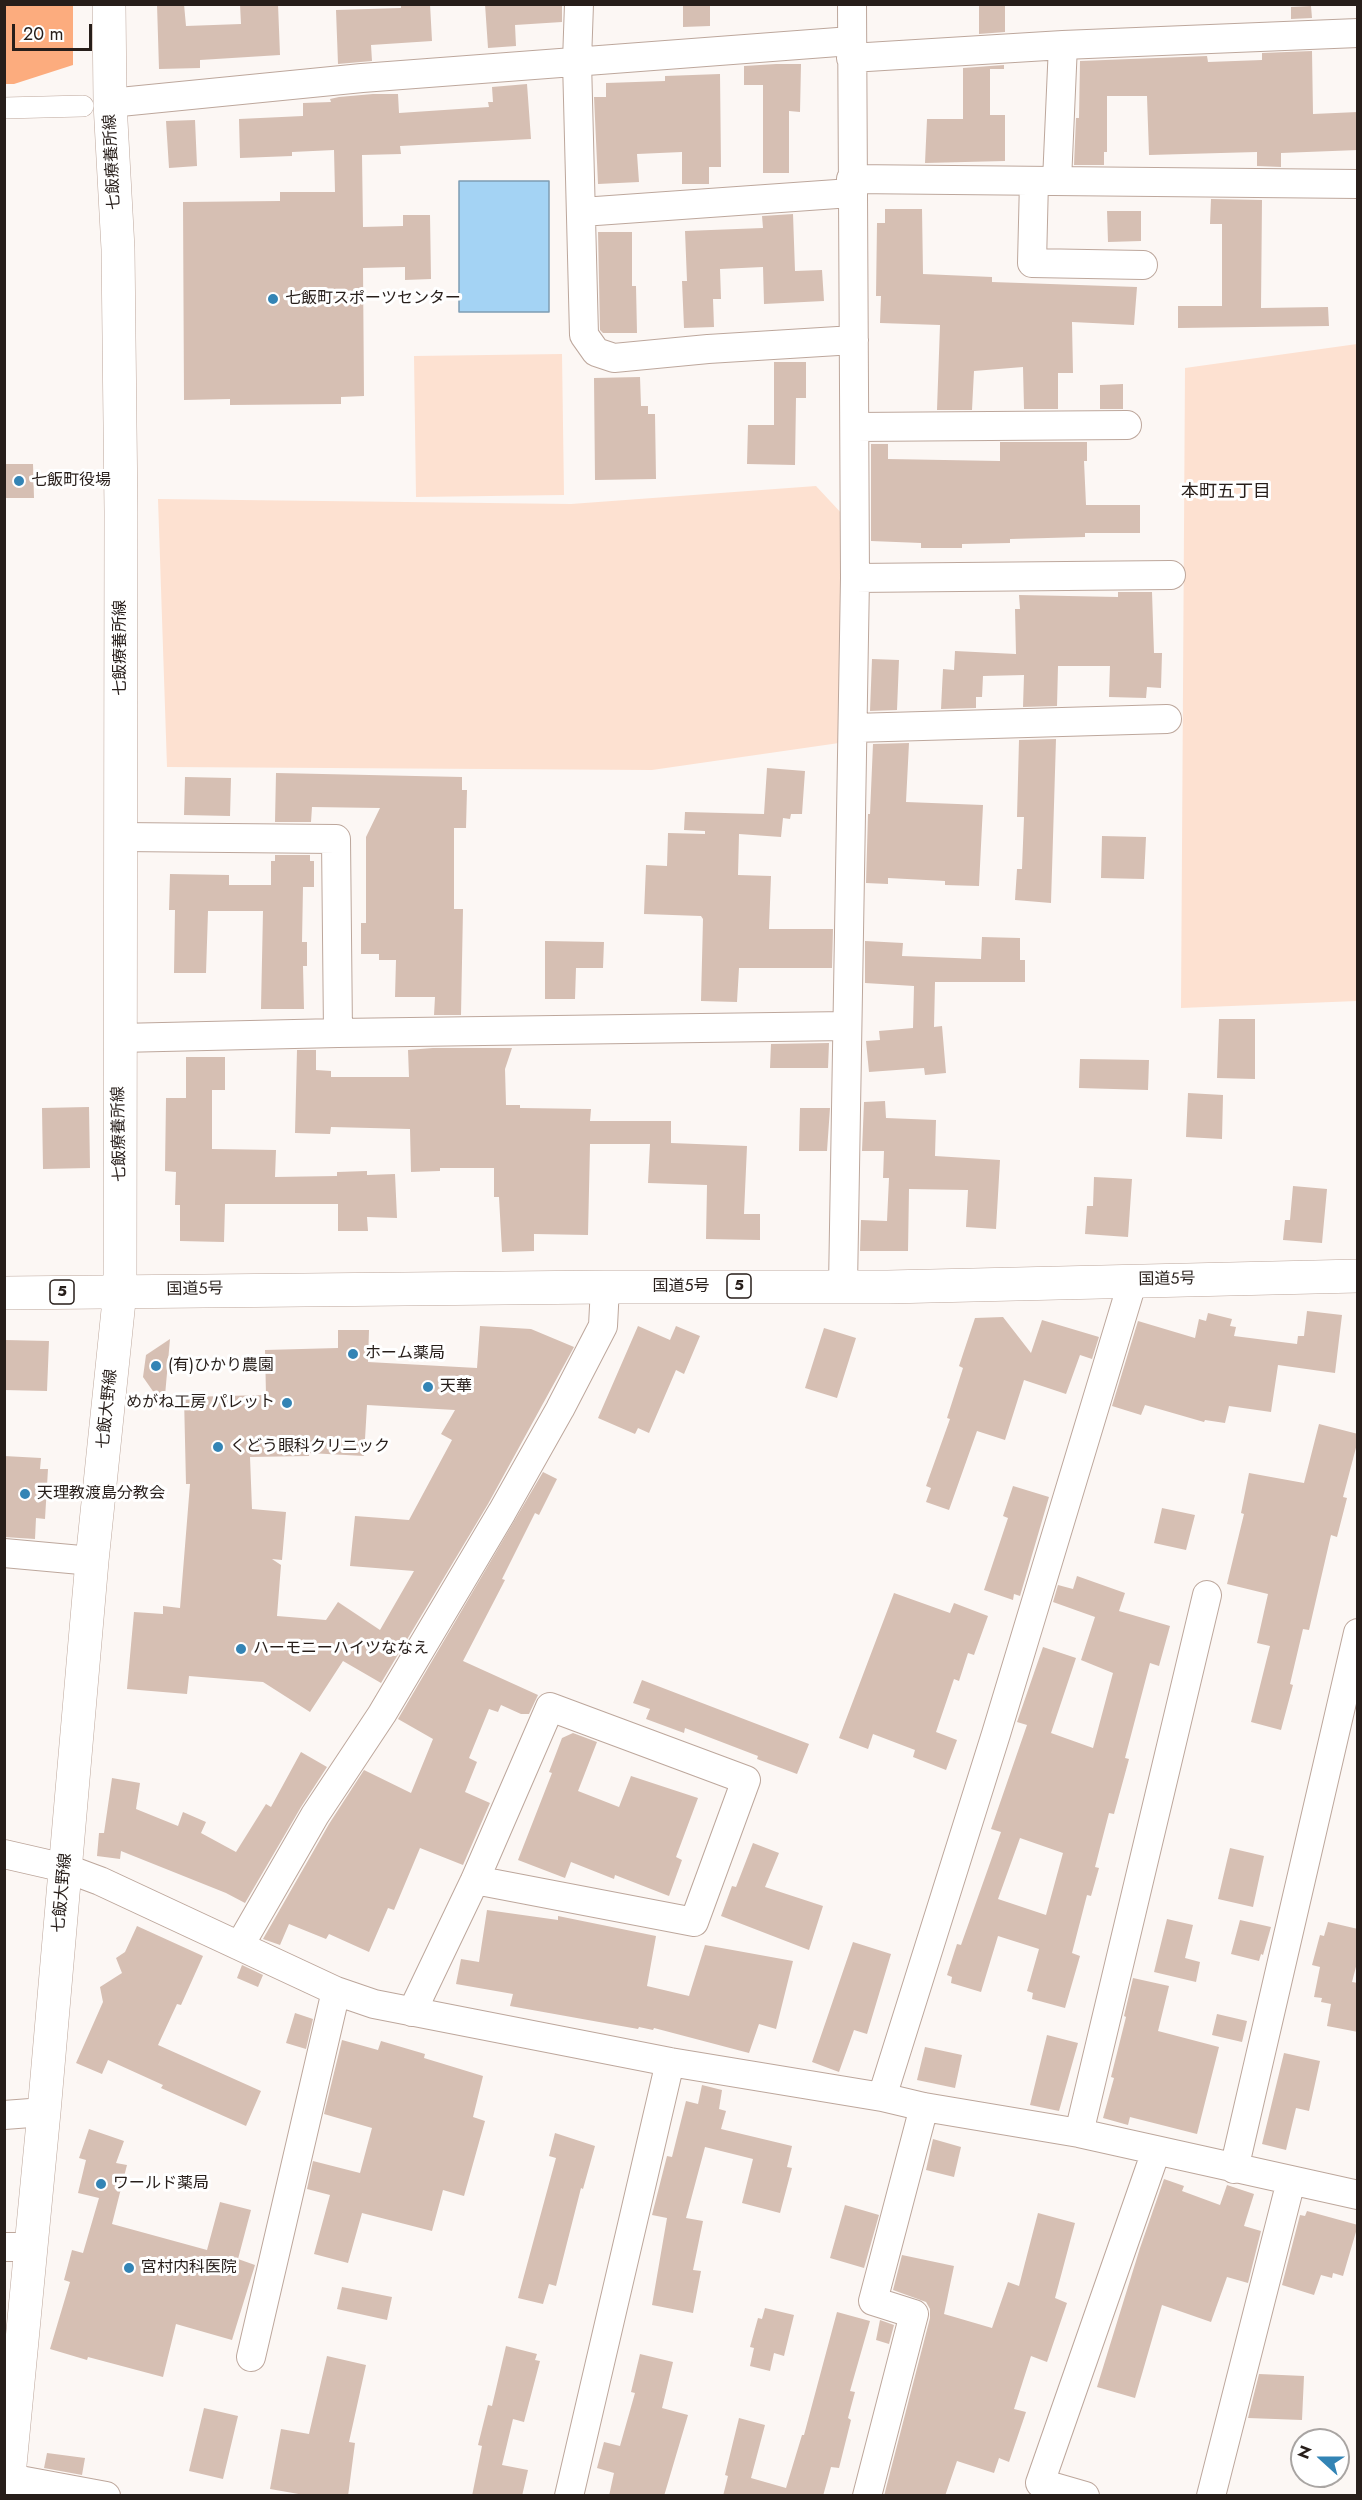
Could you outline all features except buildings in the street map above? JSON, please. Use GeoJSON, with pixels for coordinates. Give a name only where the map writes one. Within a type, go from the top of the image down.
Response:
{"type":"FeatureCollection","features":[{"type":"Feature","properties":{"kind":"main road","name":"七飯療養所線"},"geometry":{"type":"LineString","coordinates":[[109,4],[96,105],[118,249],[121,502],[120,1291]]}},
{"type":"Feature","properties":{"kind":"main road","name":"国道5号"},"geometry":{"type":"LineString","coordinates":[[4,1293],[605,1287],[888,1287],[1358,1276]]}},
{"type":"Feature","properties":{"kind":"main road","name":"七飯大野線"},"geometry":{"type":"LineString","coordinates":[[8,2487],[17,2247],[44,2112],[92,1561],[120,1291]]}},
{"type":"Feature","properties":{"kind":"street"},"geometry":{"type":"LineString","coordinates":[[579,4],[577,61],[584,335],[596,352],[614,358],[708,349],[854,340]]}},
{"type":"Feature","properties":{"kind":"street"},"geometry":{"type":"LineString","coordinates":[[843,1286],[855,578],[851,186],[852,4]]}},
{"type":"Feature","properties":{"kind":"street"},"geometry":{"type":"LineString","coordinates":[[4,108],[96,105],[362,78],[577,61],[1358,33]]}},
{"type":"Feature","properties":{"kind":"street"},"geometry":{"type":"LineString","coordinates":[[1063,45],[1046,181],[1032,263],[1143,265]]}},
{"type":"Feature","properties":{"kind":"street"},"geometry":{"type":"LineString","coordinates":[[582,212],[851,186],[1046,181],[1358,184]]}},
{"type":"Feature","properties":{"kind":"street"},"geometry":{"type":"LineString","coordinates":[[855,427],[1126,425]]}},
{"type":"Feature","properties":{"kind":"street"},"geometry":{"type":"LineString","coordinates":[[855,578],[1171,575]]}},
{"type":"Feature","properties":{"kind":"street"},"geometry":{"type":"LineString","coordinates":[[853,728],[1167,719]]}},
{"type":"Feature","properties":{"kind":"street"},"geometry":{"type":"LineString","coordinates":[[121,837],[336,839],[338,1033]]}},
{"type":"Feature","properties":{"kind":"street"},"geometry":{"type":"LineString","coordinates":[[119,1038],[847,1026]]}},
{"type":"Feature","properties":{"kind":"street"},"geometry":{"type":"LineString","coordinates":[[882,2097],[1003,1713],[1133,1280]]}},
{"type":"Feature","properties":{"kind":"street"},"geometry":{"type":"LineString","coordinates":[[240,1945],[315,1815],[382,1714],[560,1408],[603,1326],[605,1287]]}},
{"type":"Feature","properties":{"kind":"street"},"geometry":{"type":"LineString","coordinates":[[4,1553],[92,1561]]}},
{"type":"Feature","properties":{"kind":"street"},"geometry":{"type":"LineString","coordinates":[[1079,2133],[1207,1595]]}},
{"type":"Feature","properties":{"kind":"street"},"geometry":{"type":"LineString","coordinates":[[1234,2169],[1358,1633]]}},
{"type":"Feature","properties":{"kind":"street"},"geometry":{"type":"LineString","coordinates":[[412,2012],[475,1880],[550,1707],[746,1780],[694,1922],[475,1880]]}},
{"type":"Feature","properties":{"kind":"street"},"geometry":{"type":"LineString","coordinates":[[4,1854],[66,1868],[100,1881],[336,1991],[374,2004],[670,2062],[1079,2133],[1358,2195]]}},
{"type":"Feature","properties":{"kind":"street"},"geometry":{"type":"LineString","coordinates":[[251,2357],[336,1991]]}},
{"type":"Feature","properties":{"kind":"street"},"geometry":{"type":"LineString","coordinates":[[569,2496],[670,2062]]}},
{"type":"Feature","properties":{"kind":"street"},"geometry":{"type":"LineString","coordinates":[[867,2496],[914,2314],[873,2301],[924,2107]]}},
{"type":"Feature","properties":{"kind":"street"},"geometry":{"type":"LineString","coordinates":[[4,2115],[44,2112]]}},
{"type":"Feature","properties":{"kind":"street"},"geometry":{"type":"LineString","coordinates":[[1085,2496],[1039,2489],[1156,2151]]}},
{"type":"Feature","properties":{"kind":"street"},"geometry":{"type":"LineString","coordinates":[[1210,2496],[1291,2181]]}},
{"type":"Feature","properties":{"kind":"street"},"geometry":{"type":"LineString","coordinates":[[8,2487],[106,2496]]}},
{"type":"Feature","properties":{"kind":"shaded area"},"geometry":{"type":"Polygon","coordinates":[[[4,5],[73,5],[73,65],[14,84],[5,84],[4,5]]]}},
{"type":"Feature","properties":{"kind":"shaded area"},"geometry":{"type":"Polygon","coordinates":[[[1357,344],[1357,1001],[1181,1008],[1185,368],[1357,344]]]}},
{"type":"Feature","properties":{"kind":"shaded area"},"geometry":{"type":"Polygon","coordinates":[[[562,354],[564,495],[416,497],[414,356],[562,354]]]}},
{"type":"Feature","properties":{"kind":"shaded area"},"geometry":{"type":"Polygon","coordinates":[[[816,486],[844,516],[839,743],[652,770],[167,767],[158,499],[571,504],[816,486]]]}},
{"type":"Feature","properties":{"kind":"water"},"geometry":{"type":"Polygon","coordinates":[[[459,181],[549,181],[549,312],[459,312],[459,181]]]}},
{"type":"Feature","properties":{"kind":"place","name":"七飯町スポーツセンター"},"geometry":{"type":"Point","coordinates":[273,299]}},
{"type":"Feature","properties":{"kind":"place","name":"七飯町役場"},"geometry":{"type":"Point","coordinates":[19,481]}},
{"type":"Feature","properties":{"kind":"place","name":"ホーム薬局"},"geometry":{"type":"Point","coordinates":[353,1354]}},
{"type":"Feature","properties":{"kind":"place","name":"(有)ひかり農園"},"geometry":{"type":"Point","coordinates":[156,1366]}},
{"type":"Feature","properties":{"kind":"place","name":"天華"},"geometry":{"type":"Point","coordinates":[428,1387]}},
{"type":"Feature","properties":{"kind":"place","name":"めがね工房 パレット"},"geometry":{"type":"Point","coordinates":[287,1403]}},
{"type":"Feature","properties":{"kind":"place","name":"くどう眼科クリニック"},"geometry":{"type":"Point","coordinates":[218,1447]}},
{"type":"Feature","properties":{"kind":"place","name":"天理教渡島分教会"},"geometry":{"type":"Point","coordinates":[25,1494]}},
{"type":"Feature","properties":{"kind":"place","name":"ハーモニーハイツななえ"},"geometry":{"type":"Point","coordinates":[241,1649]}},
{"type":"Feature","properties":{"kind":"place","name":"ワールド薬局"},"geometry":{"type":"Point","coordinates":[101,2184]}},
{"type":"Feature","properties":{"kind":"place","name":"宮村内科医院"},"geometry":{"type":"Point","coordinates":[129,2268]}},
{"type":"Feature","properties":{"kind":"district","name":"本町五丁目"},"geometry":{"type":"Point","coordinates":[1226,493]}}]}
